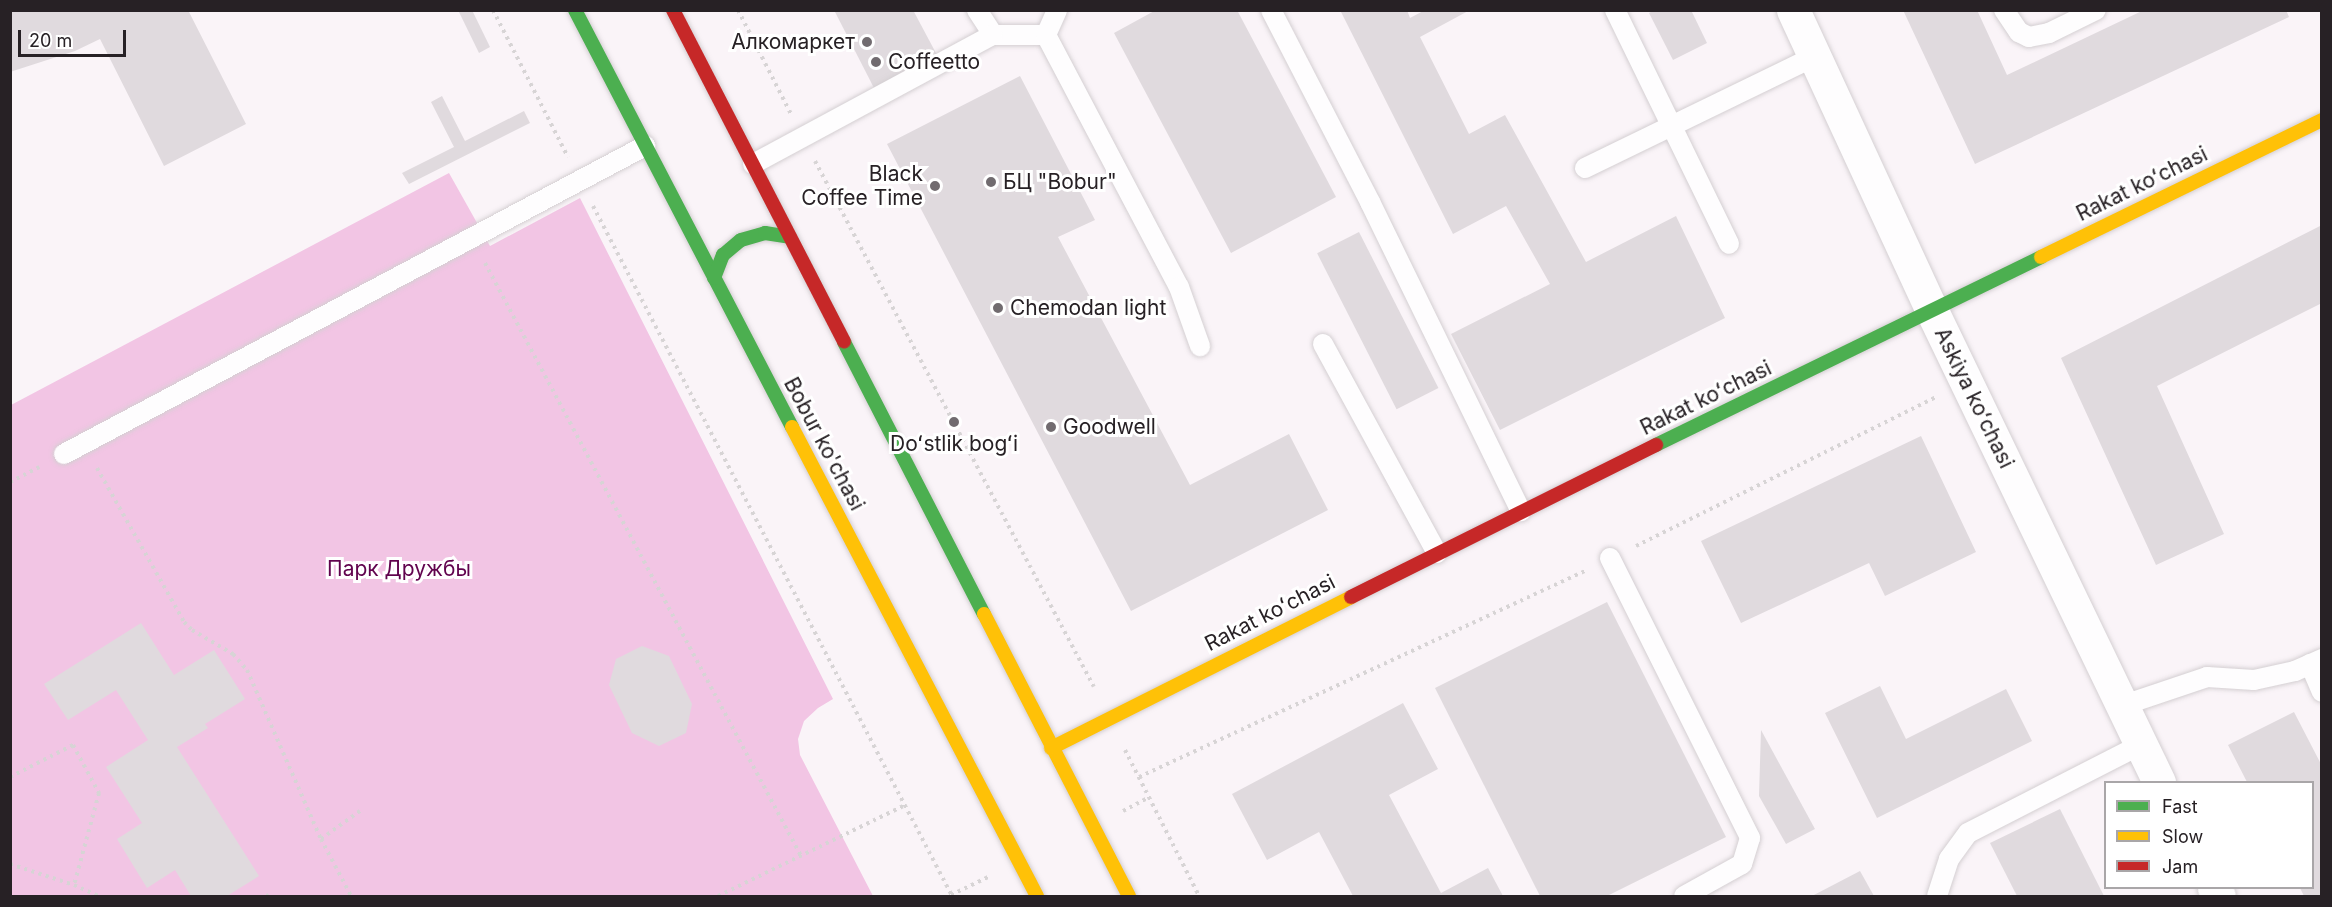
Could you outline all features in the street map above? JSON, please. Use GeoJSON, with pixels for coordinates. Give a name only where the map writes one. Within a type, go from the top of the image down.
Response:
{"type":"FeatureCollection","features":[{"type":"Feature","properties":{"kind":"main road","name":"Bobur ko'chasi"},"geometry":{"type":"LineString","coordinates":[[575,10],[1037,897]]}},
{"type":"Feature","properties":{"kind":"main road"},"geometry":{"type":"LineString","coordinates":[[673,10],[1129,897]]}},
{"type":"Feature","properties":{"kind":"main road","name":"Rakat koʻchasi"},"geometry":{"type":"LineString","coordinates":[[1051,748],[1521,511],[2322,120]]}},
{"type":"Feature","properties":{"kind":"main road"},"geometry":{"type":"LineString","coordinates":[[714,278],[723,255],[741,240],[765,232],[790,237]]}},
{"type":"Feature","properties":{"kind":"street","name":"Askiya koʻchasi"},"geometry":{"type":"LineString","coordinates":[[1793,10],[1932,311],[2158,781]]}},
{"type":"Feature","properties":{"kind":"lane"},"geometry":{"type":"LineString","coordinates":[[977,10],[993,35]]}},
{"type":"Feature","properties":{"kind":"lane"},"geometry":{"type":"LineString","coordinates":[[1046,35],[1057,10]]}},
{"type":"Feature","properties":{"kind":"lane"},"geometry":{"type":"LineString","coordinates":[[1271,10],[1370,202],[1521,511]]}},
{"type":"Feature","properties":{"kind":"lane"},"geometry":{"type":"LineString","coordinates":[[1615,10],[1729,244]]}},
{"type":"Feature","properties":{"kind":"lane"},"geometry":{"type":"LineString","coordinates":[[2004,10],[2019,32],[2029,37],[2049,33],[2096,10]]}},
{"type":"Feature","properties":{"kind":"lane"},"geometry":{"type":"LineString","coordinates":[[753,164],[993,35],[1046,35]]}},
{"type":"Feature","properties":{"kind":"lane"},"geometry":{"type":"LineString","coordinates":[[1046,35],[1179,287],[1200,346]]}},
{"type":"Feature","properties":{"kind":"lane"},"geometry":{"type":"LineString","coordinates":[[1585,168],[1814,57]]}},
{"type":"Feature","properties":{"kind":"lane"},"geometry":{"type":"LineString","coordinates":[[64,454],[645,146]]}},
{"type":"Feature","properties":{"kind":"lane"},"geometry":{"type":"LineString","coordinates":[[1323,344],[1437,553]]}},
{"type":"Feature","properties":{"kind":"lane"},"geometry":{"type":"LineString","coordinates":[[1610,558],[1750,838],[1742,864],[1684,897]]}},
{"type":"Feature","properties":{"kind":"lane"},"geometry":{"type":"LineString","coordinates":[[2121,706],[2208,677],[2254,680],[2295,671],[2316,662],[2322,692]]}},
{"type":"Feature","properties":{"kind":"lane"},"geometry":{"type":"LineString","coordinates":[[1937,897],[1949,859],[1968,833],[2140,745]]}},
{"type":"Feature","properties":{"kind":"path"},"geometry":{"type":"LineString","coordinates":[[493,10],[952,896],[1018,862]]}},
{"type":"Feature","properties":{"kind":"path"},"geometry":{"type":"LineString","coordinates":[[738,10],[803,139],[1110,717],[1199,897]]}},
{"type":"Feature","properties":{"kind":"path"},"geometry":{"type":"LineString","coordinates":[[471,239],[801,856]]}},
{"type":"Feature","properties":{"kind":"path"},"geometry":{"type":"LineString","coordinates":[[1139,777],[1610,558],[1966,382]]}},
{"type":"Feature","properties":{"kind":"path"},"geometry":{"type":"LineString","coordinates":[[83,443],[184,622],[192,630],[233,654],[246,670],[321,839],[351,897]]}},
{"type":"Feature","properties":{"kind":"path"},"geometry":{"type":"LineString","coordinates":[[10,777],[73,746],[99,793],[74,885]]}},
{"type":"Feature","properties":{"kind":"path"},"geometry":{"type":"LineString","coordinates":[[718,897],[904,805]]}},
{"type":"Feature","properties":{"kind":"path"},"geometry":{"type":"LineString","coordinates":[[321,839],[360,811]]}},
{"type":"Feature","properties":{"kind":"path"},"geometry":{"type":"LineString","coordinates":[[10,864],[74,885],[99,897]]}},
{"type":"Feature","properties":{"kind":"green space","name":"Парк Дружбы"},"geometry":{"type":"Polygon","coordinates":[[[449,173],[490,246],[580,198],[833,699],[818,708],[804,721],[798,739],[800,755],[873,896],[11,896],[11,405],[449,173]]]}},
{"type":"Feature","properties":{"kind":"building"},"geometry":{"type":"Polygon","coordinates":[[[10,10],[188,10],[246,124],[164,166],[100,39],[75,51],[10,72],[10,10]]]}},
{"type":"Feature","properties":{"kind":"building"},"geometry":{"type":"Polygon","coordinates":[[[458,10],[472,10],[490,47],[479,53],[458,10]]]}},
{"type":"Feature","properties":{"kind":"building"},"geometry":{"type":"Polygon","coordinates":[[[834,10],[913,10],[937,55],[874,88],[834,10]]]}},
{"type":"Feature","properties":{"kind":"building"},"geometry":{"type":"Polygon","coordinates":[[[1156,10],[1237,10],[1336,197],[1231,253],[1114,33],[1156,10]]]}},
{"type":"Feature","properties":{"kind":"building"},"geometry":{"type":"Polygon","coordinates":[[[1340,10],[1407,10],[1410,18],[1425,10],[1470,10],[1420,37],[1469,134],[1505,115],[1586,262],[1676,216],[1725,318],[1500,430],[1451,334],[1550,284],[1506,206],[1453,234],[1340,10]]]}},
{"type":"Feature","properties":{"kind":"building"},"geometry":{"type":"Polygon","coordinates":[[[1654,10],[1691,10],[1707,43],[1673,60],[1649,13],[1654,10]]]}},
{"type":"Feature","properties":{"kind":"building"},"geometry":{"type":"Polygon","coordinates":[[[1903,10],[1977,10],[2007,75],[2144,10],[2286,10],[2289,17],[1975,164],[1903,10]]]}},
{"type":"Feature","properties":{"kind":"building"},"geometry":{"type":"Polygon","coordinates":[[[1020,76],[1095,220],[1058,237],[1190,485],[1289,434],[1328,510],[1131,611],[887,144],[1020,76]]]}},
{"type":"Feature","properties":{"kind":"building"},"geometry":{"type":"Polygon","coordinates":[[[442,96],[465,141],[524,111],[530,123],[409,184],[402,173],[454,147],[431,102],[442,96]]]}},
{"type":"Feature","properties":{"kind":"building"},"geometry":{"type":"Polygon","coordinates":[[[2322,225],[2322,303],[2157,386],[2224,534],[2156,565],[2061,358],[2322,225]]]}},
{"type":"Feature","properties":{"kind":"building"},"geometry":{"type":"Polygon","coordinates":[[[1359,232],[1438,388],[1397,409],[1317,253],[1359,232]]]}},
{"type":"Feature","properties":{"kind":"building"},"geometry":{"type":"Polygon","coordinates":[[[1921,436],[1976,552],[1885,596],[1869,563],[1741,623],[1701,541],[1921,436]]]}},
{"type":"Feature","properties":{"kind":"building"},"geometry":{"type":"Polygon","coordinates":[[[1607,602],[1726,837],[1607,896],[1540,896],[1435,688],[1607,602]]]}},
{"type":"Feature","properties":{"kind":"building"},"geometry":{"type":"Polygon","coordinates":[[[141,623],[174,675],[214,650],[245,699],[205,724],[208,728],[177,747],[259,876],[227,896],[191,896],[175,870],[147,888],[117,839],[142,823],[106,767],[148,740],[116,690],[68,720],[44,684],[141,623]]]}},
{"type":"Feature","properties":{"kind":"building"},"geometry":{"type":"Polygon","coordinates":[[[642,646],[669,656],[692,704],[686,733],[659,746],[632,733],[609,685],[616,659],[642,646]]]}},
{"type":"Feature","properties":{"kind":"building"},"geometry":{"type":"Polygon","coordinates":[[[1880,686],[1906,739],[2006,689],[2032,741],[1877,818],[1825,713],[1880,686]]]}},
{"type":"Feature","properties":{"kind":"building"},"geometry":{"type":"Polygon","coordinates":[[[1403,703],[1438,769],[1389,795],[1441,893],[1488,868],[1503,896],[1353,896],[1319,832],[1267,860],[1232,794],[1403,703]]]}},
{"type":"Feature","properties":{"kind":"building"},"geometry":{"type":"Polygon","coordinates":[[[2294,712],[2322,766],[2322,896],[2304,896],[2300,889],[2314,889],[2314,781],[2246,781],[2228,745],[2294,712]]]}},
{"type":"Feature","properties":{"kind":"building"},"geometry":{"type":"Polygon","coordinates":[[[1761,730],[1815,829],[1786,844],[1759,796],[1761,730]]]}},
{"type":"Feature","properties":{"kind":"building"},"geometry":{"type":"Polygon","coordinates":[[[2060,809],[2104,896],[2017,896],[1990,843],[2060,809]]]}},
{"type":"Feature","properties":{"kind":"building"},"geometry":{"type":"Polygon","coordinates":[[[1860,871],[1874,896],[1812,896],[1860,871]]]}},
{"type":"Feature","properties":{"kind":"traffic: fast"},"geometry":{"type":"LineString","coordinates":[[575,10],[792,427]]}},
{"type":"Feature","properties":{"kind":"traffic: fast"},"geometry":{"type":"LineString","coordinates":[[714,278],[723,255],[741,240],[765,233],[790,237]]}},
{"type":"Feature","properties":{"kind":"traffic: fast"},"geometry":{"type":"LineString","coordinates":[[1656,445],[2041,257]]}},
{"type":"Feature","properties":{"kind":"traffic: fast"},"geometry":{"type":"LineString","coordinates":[[844,342],[984,614]]}},
{"type":"Feature","properties":{"kind":"traffic: slow"},"geometry":{"type":"LineString","coordinates":[[2041,257],[2322,120]]}},
{"type":"Feature","properties":{"kind":"traffic: slow"},"geometry":{"type":"LineString","coordinates":[[792,427],[1037,896]]}},
{"type":"Feature","properties":{"kind":"traffic: slow"},"geometry":{"type":"LineString","coordinates":[[1051,748],[1351,597]]}},
{"type":"Feature","properties":{"kind":"traffic: slow"},"geometry":{"type":"LineString","coordinates":[[984,614],[1129,896]]}},
{"type":"Feature","properties":{"kind":"traffic: jam"},"geometry":{"type":"LineString","coordinates":[[673,10],[844,342]]}},
{"type":"Feature","properties":{"kind":"traffic: jam"},"geometry":{"type":"LineString","coordinates":[[1351,597],[1656,445]]}},
{"type":"Feature","properties":{"kind":"place","name":"Алкомаркет"},"geometry":{"type":"Point","coordinates":[867,42]}},
{"type":"Feature","properties":{"kind":"place","name":"Coffeetto"},"geometry":{"type":"Point","coordinates":[876,62]}},
{"type":"Feature","properties":{"kind":"place","name":"БЦ \"Bobur\""},"geometry":{"type":"Point","coordinates":[991,182]}},
{"type":"Feature","properties":{"kind":"place","name":"Black Coffee Time"},"geometry":{"type":"Point","coordinates":[935,186]}},
{"type":"Feature","properties":{"kind":"place","name":"Chemodan light"},"geometry":{"type":"Point","coordinates":[998,308]}},
{"type":"Feature","properties":{"kind":"place","name":"Doʻstlik bogʻi"},"geometry":{"type":"Point","coordinates":[954,422]}},
{"type":"Feature","properties":{"kind":"place","name":"Goodwell"},"geometry":{"type":"Point","coordinates":[1051,427]}}]}
